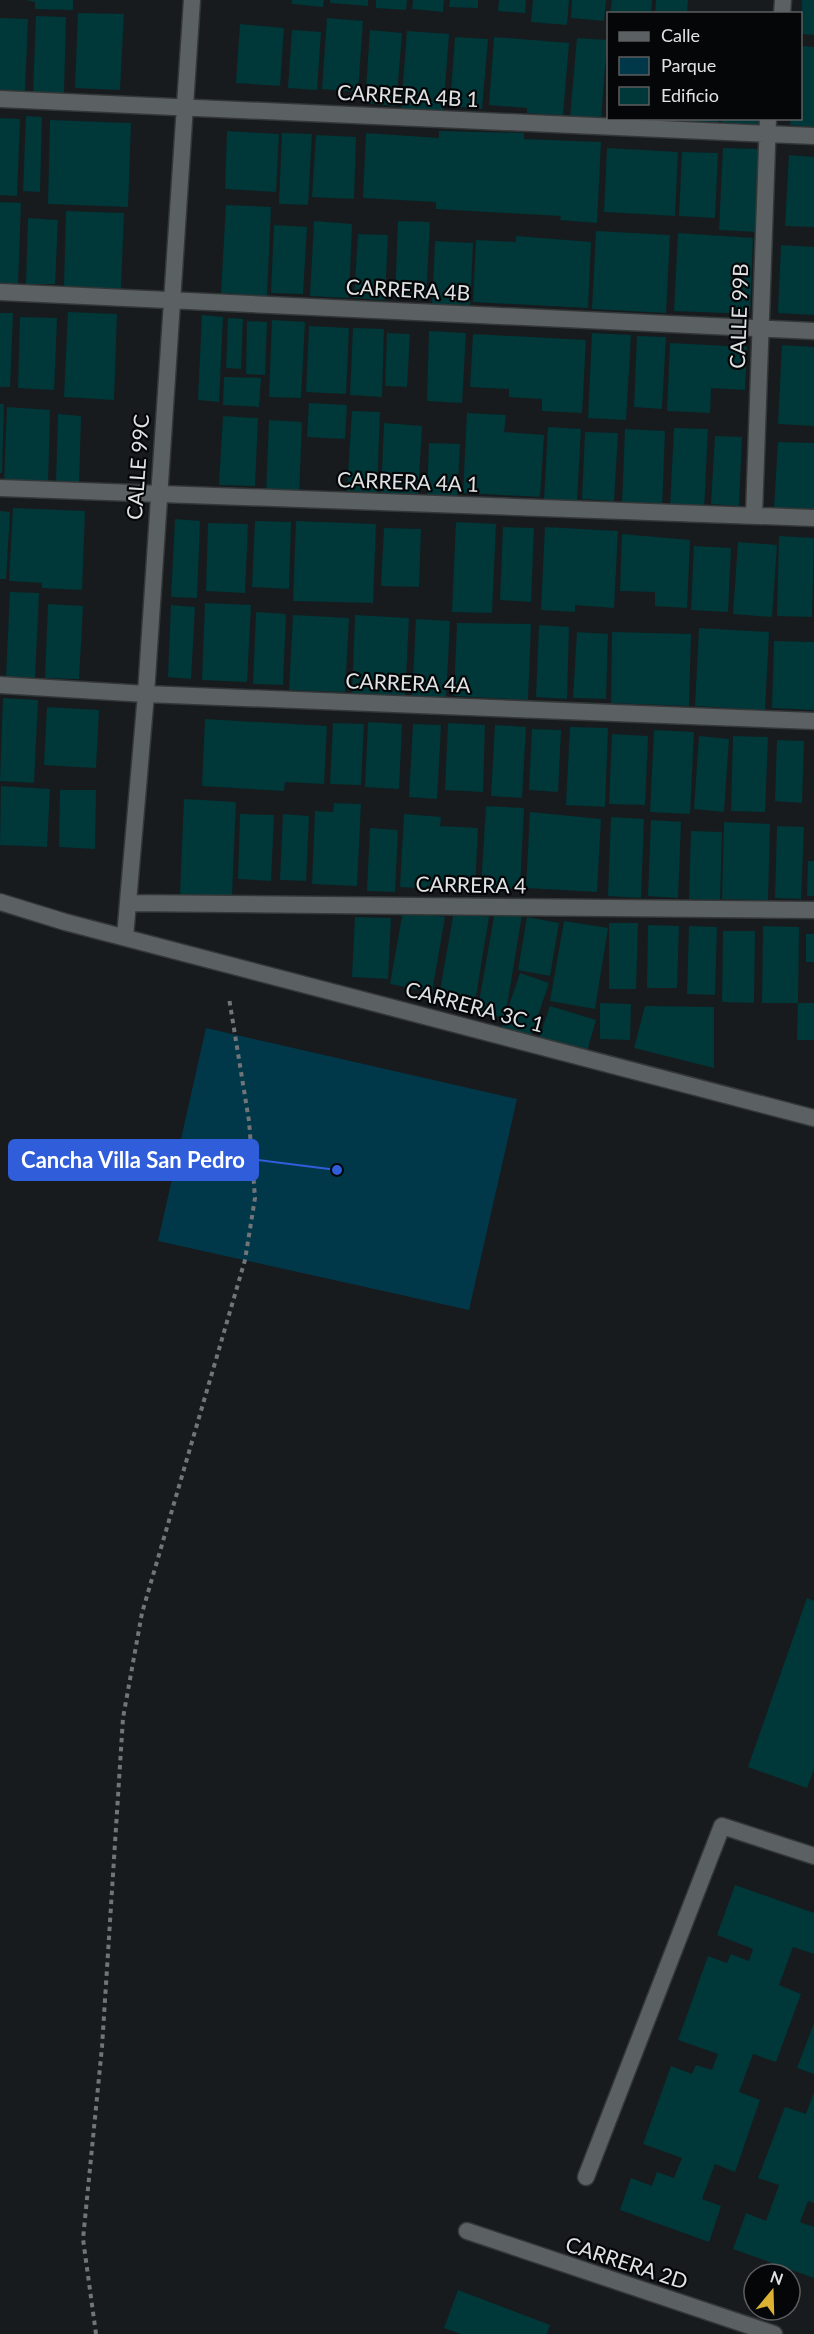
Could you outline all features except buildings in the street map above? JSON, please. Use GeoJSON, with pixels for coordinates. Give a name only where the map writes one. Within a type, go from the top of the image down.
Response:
{"type":"FeatureCollection","features":[{"type":"Feature","properties":{"kind":"street","name":"CALLE 99C"},"geometry":{"type":"LineString","coordinates":[[125,938],[146,694],[183,106],[192,0]]}},
{"type":"Feature","properties":{"kind":"street","name":"CARRERA 4B 1"},"geometry":{"type":"LineString","coordinates":[[0,99],[767,127],[814,136]]}},
{"type":"Feature","properties":{"kind":"street","name":"CALLE 99B"},"geometry":{"type":"LineString","coordinates":[[754,515],[767,127]]}},
{"type":"Feature","properties":{"kind":"street","name":"CARRERA 4B"},"geometry":{"type":"LineString","coordinates":[[0,292],[814,332]]}},
{"type":"Feature","properties":{"kind":"street","name":"CARRERA 4A 1"},"geometry":{"type":"LineString","coordinates":[[0,488],[814,518]]}},
{"type":"Feature","properties":{"kind":"street","name":"CARRERA 4A"},"geometry":{"type":"LineString","coordinates":[[0,685],[146,694],[814,721]]}},
{"type":"Feature","properties":{"kind":"street"},"geometry":{"type":"LineString","coordinates":[[0,902],[27,912],[125,938]]}},
{"type":"Feature","properties":{"kind":"street","name":"CARRERA 4"},"geometry":{"type":"LineString","coordinates":[[128,903],[814,910]]}},
{"type":"Feature","properties":{"kind":"street","name":"CARRERA 3C 1"},"geometry":{"type":"LineString","coordinates":[[125,938],[814,1118]]}},
{"type":"Feature","properties":{"kind":"street"},"geometry":{"type":"LineString","coordinates":[[586,2177],[722,1826],[814,1856]]}},
{"type":"Feature","properties":{"kind":"street","name":"CARRERA 2D"},"geometry":{"type":"LineString","coordinates":[[467,2231],[774,2334]]}},
{"type":"Feature","properties":{"kind":"path"},"geometry":{"type":"LineString","coordinates":[[96,2334],[83,2239],[102,2047],[123,1718],[142,1613],[210,1387],[245,1260],[255,1198],[249,1121],[227,986],[210,960]]}},
{"type":"Feature","properties":{"kind":"green space"},"geometry":{"type":"Polygon","coordinates":[[[206,1028],[517,1099],[469,1310],[158,1241],[206,1028]]]}},
{"type":"Feature","properties":{"kind":"place","name":"Cancha Villa San Pedro"},"geometry":{"type":"Point","coordinates":[337,1170]}}]}
